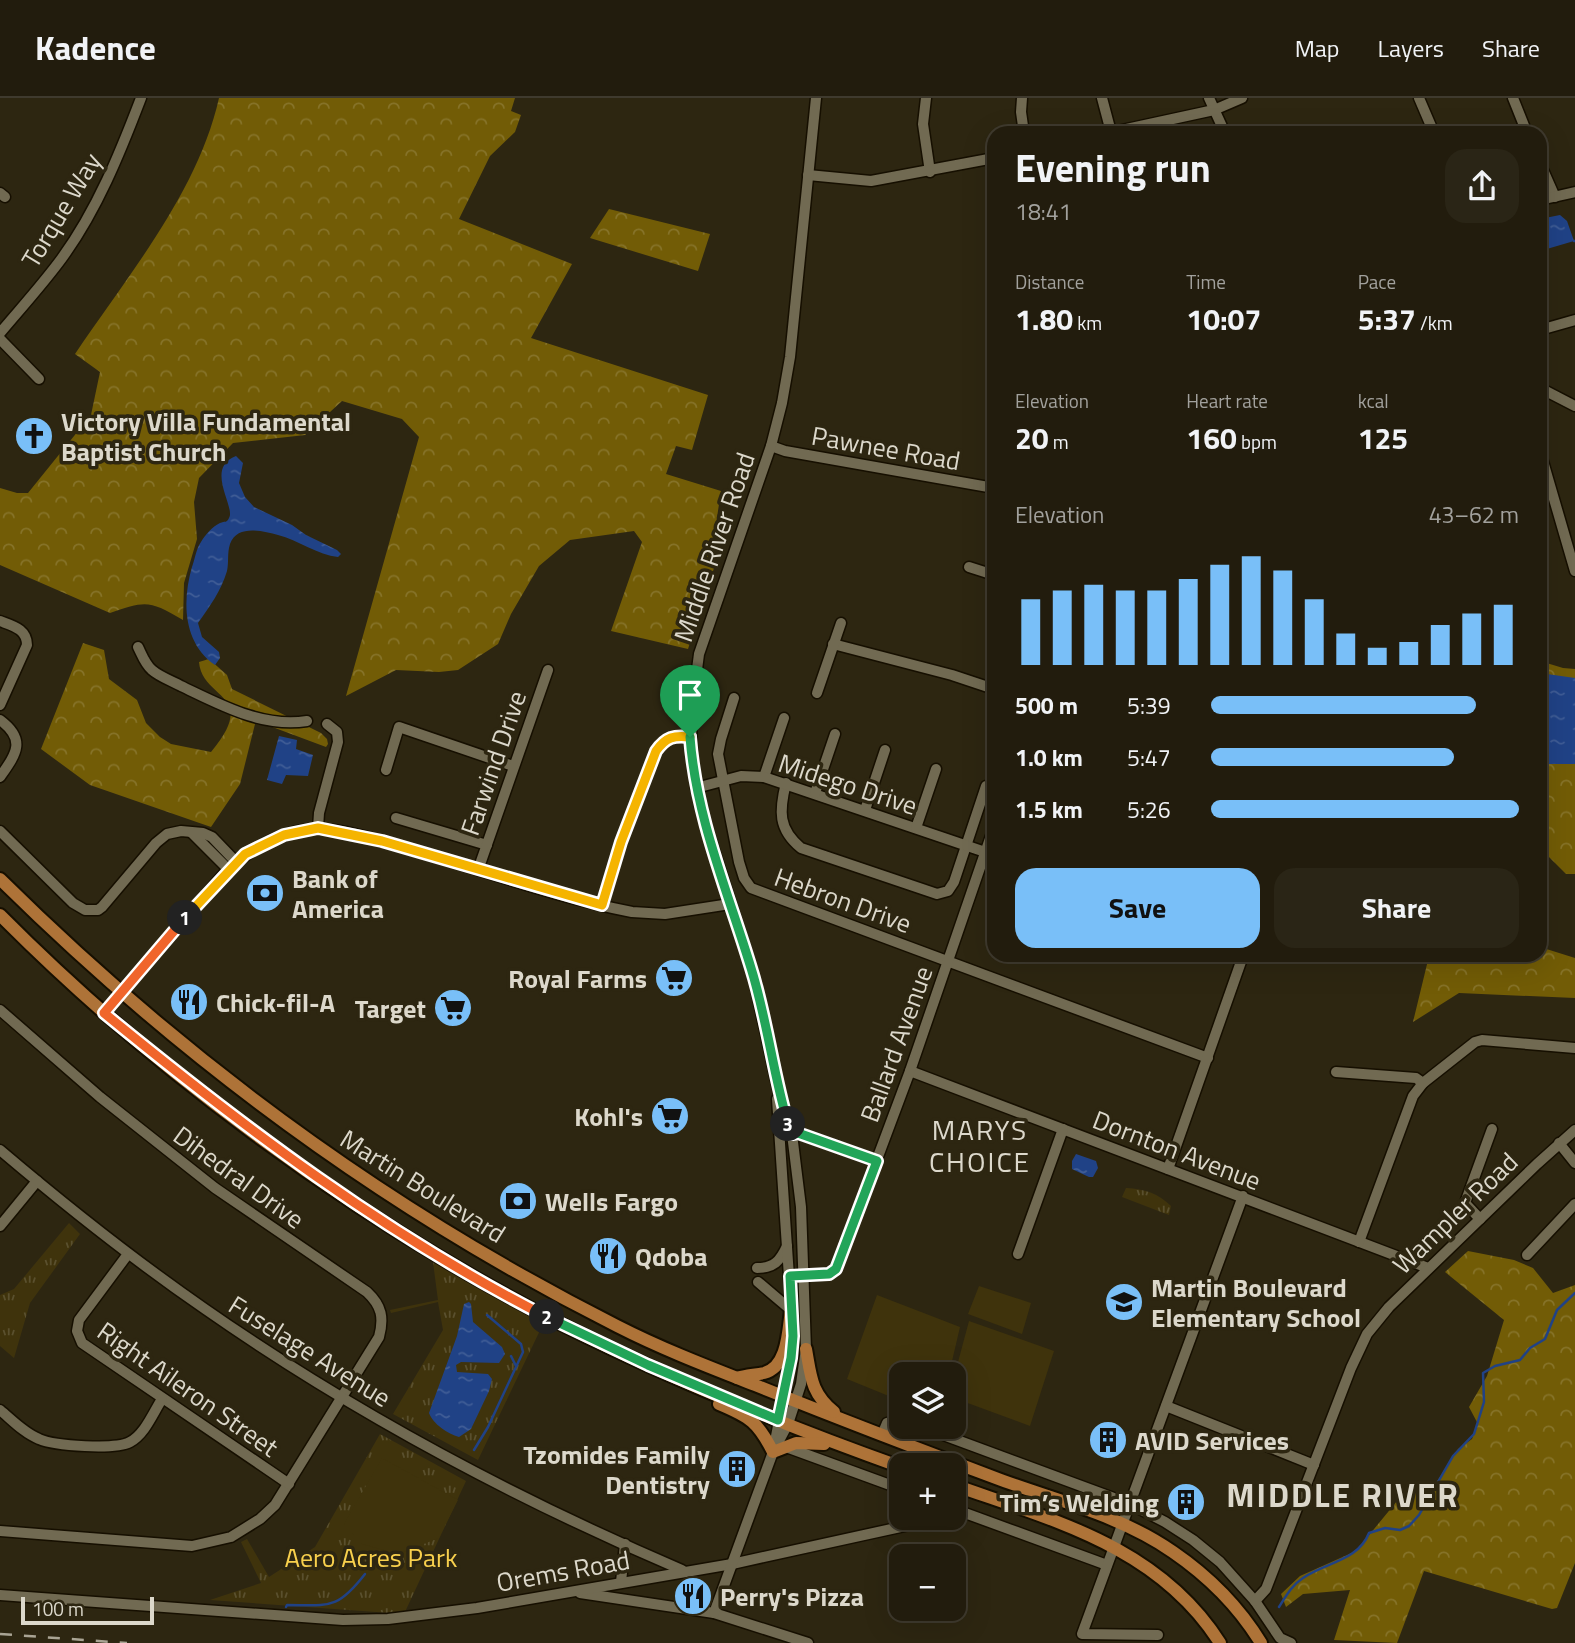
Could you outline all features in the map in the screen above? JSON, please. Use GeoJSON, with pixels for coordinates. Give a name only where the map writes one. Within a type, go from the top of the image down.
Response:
{"type":"FeatureCollection","features":[{"type":"Feature","properties":{"kind":"main road","name":"Martin Boulevard"},"geometry":{"type":"LineString","coordinates":[[0,879],[167,1034],[243,1093],[359,1176],[417,1212],[608,1322],[789,1399],[845,1421],[884,1429],[1122,1524],[1157,1541],[1194,1568],[1226,1597],[1261,1643]]}},
{"type":"Feature","properties":{"kind":"main road","name":"Martin Boulevard"},"geometry":{"type":"LineString","coordinates":[[0,915],[83,996],[226,1112],[297,1164],[394,1228],[530,1308],[648,1365],[783,1422],[889,1463]]}},
{"type":"Feature","properties":{"kind":"main road"},"geometry":{"type":"LineString","coordinates":[[737,1378],[766,1373],[775,1368],[782,1359],[791,1310]]}},
{"type":"Feature","properties":{"kind":"main road"},"geometry":{"type":"LineString","coordinates":[[806,1349],[814,1385],[821,1401],[845,1421]]}},
{"type":"Feature","properties":{"kind":"main road"},"geometry":{"type":"LineString","coordinates":[[648,1365],[756,1424],[773,1452],[806,1442],[835,1443]]}},
{"type":"Feature","properties":{"kind":"main road"},"geometry":{"type":"LineString","coordinates":[[966,1490],[1114,1546],[1135,1558],[1174,1588],[1220,1643]]}},
{"type":"Feature","properties":{"kind":"street","name":"Torque Way"},"geometry":{"type":"LineString","coordinates":[[0,333],[63,256],[76,236],[101,193],[141,98]]}},
{"type":"Feature","properties":{"kind":"street","name":"Middle River Road"},"geometry":{"type":"LineString","coordinates":[[789,1399],[801,1384],[806,1349],[801,1207],[792,1134],[776,1085],[761,1005],[704,822],[696,788],[690,737],[692,696],[699,654],[779,416],[790,357],[816,98]]}},
{"type":"Feature","properties":{"kind":"street"},"geometry":{"type":"LineString","coordinates":[[926,98],[923,124],[930,172]]}},
{"type":"Feature","properties":{"kind":"street"},"geometry":{"type":"LineString","coordinates":[[1022,98],[1023,126]]}},
{"type":"Feature","properties":{"kind":"street"},"geometry":{"type":"LineString","coordinates":[[1102,98],[1108,126]]}},
{"type":"Feature","properties":{"kind":"street"},"geometry":{"type":"LineString","coordinates":[[1209,98],[1222,126]]}},
{"type":"Feature","properties":{"kind":"street"},"geometry":{"type":"LineString","coordinates":[[1141,126],[1213,110],[1242,98]]}},
{"type":"Feature","properties":{"kind":"street"},"geometry":{"type":"LineString","coordinates":[[1419,98],[1431,126]]}},
{"type":"Feature","properties":{"kind":"street"},"geometry":{"type":"LineString","coordinates":[[1513,98],[1524,126]]}},
{"type":"Feature","properties":{"kind":"street"},"geometry":{"type":"LineString","coordinates":[[808,175],[871,181],[987,160]]}},
{"type":"Feature","properties":{"kind":"street"},"geometry":{"type":"LineString","coordinates":[[1547,179],[1555,197]]}},
{"type":"Feature","properties":{"kind":"street"},"geometry":{"type":"LineString","coordinates":[[1547,199],[1575,192]]}},
{"type":"Feature","properties":{"kind":"street"},"geometry":{"type":"LineString","coordinates":[[1547,328],[1575,320]]}},
{"type":"Feature","properties":{"kind":"street"},"geometry":{"type":"LineString","coordinates":[[0,339],[39,379]]}},
{"type":"Feature","properties":{"kind":"street"},"geometry":{"type":"LineString","coordinates":[[1547,392],[1575,406]]}},
{"type":"Feature","properties":{"kind":"street","name":"Pawnee Road"},"geometry":{"type":"LineString","coordinates":[[771,446],[785,451],[987,487]]}},
{"type":"Feature","properties":{"kind":"street"},"geometry":{"type":"LineString","coordinates":[[1547,472],[1572,548],[1575,571]]}},
{"type":"Feature","properties":{"kind":"street"},"geometry":{"type":"LineString","coordinates":[[969,566],[987,572]]}},
{"type":"Feature","properties":{"kind":"street"},"geometry":{"type":"LineString","coordinates":[[0,621],[24,633],[27,645],[0,705]]}},
{"type":"Feature","properties":{"kind":"street"},"geometry":{"type":"LineString","coordinates":[[817,693],[841,623]]}},
{"type":"Feature","properties":{"kind":"street"},"geometry":{"type":"LineString","coordinates":[[834,644],[987,687]]}},
{"type":"Feature","properties":{"kind":"street"},"geometry":{"type":"LineString","coordinates":[[138,647],[144,661],[153,671],[245,715],[288,724],[307,721]]}},
{"type":"Feature","properties":{"kind":"street","name":"Farwind Drive"},"geometry":{"type":"LineString","coordinates":[[478,870],[548,670]]}},
{"type":"Feature","properties":{"kind":"street"},"geometry":{"type":"LineString","coordinates":[[722,781],[718,748],[734,698]]}},
{"type":"Feature","properties":{"kind":"street"},"geometry":{"type":"LineString","coordinates":[[764,777],[784,718]]}},
{"type":"Feature","properties":{"kind":"street"},"geometry":{"type":"LineString","coordinates":[[0,720],[14,734],[17,745],[0,777]]}},
{"type":"Feature","properties":{"kind":"street"},"geometry":{"type":"LineString","coordinates":[[318,828],[319,813],[338,742],[337,732],[327,724]]}},
{"type":"Feature","properties":{"kind":"street"},"geometry":{"type":"LineString","coordinates":[[386,770],[399,727],[513,766]]}},
{"type":"Feature","properties":{"kind":"street"},"geometry":{"type":"LineString","coordinates":[[815,793],[835,734]]}},
{"type":"Feature","properties":{"kind":"street"},"geometry":{"type":"LineString","coordinates":[[602,905],[621,842],[656,751],[671,736],[690,737]]}},
{"type":"Feature","properties":{"kind":"street"},"geometry":{"type":"LineString","coordinates":[[865,810],[886,750]]}},
{"type":"Feature","properties":{"kind":"street"},"geometry":{"type":"LineString","coordinates":[[916,828],[936,769]]}},
{"type":"Feature","properties":{"kind":"street","name":"Midego Drive"},"geometry":{"type":"LineString","coordinates":[[696,788],[748,775],[764,777],[987,853]]}},
{"type":"Feature","properties":{"kind":"street","name":"Hebron Drive"},"geometry":{"type":"LineString","coordinates":[[722,781],[739,862],[744,878],[751,888],[948,960]]}},
{"type":"Feature","properties":{"kind":"street"},"geometry":{"type":"LineString","coordinates":[[786,783],[781,810],[792,840],[810,852],[922,891],[944,894],[951,889],[954,882],[986,786]]}},
{"type":"Feature","properties":{"kind":"street"},"geometry":{"type":"LineString","coordinates":[[396,818],[487,845]]}},
{"type":"Feature","properties":{"kind":"street"},"geometry":{"type":"LineString","coordinates":[[104,1013],[245,854],[284,835],[318,828],[382,841],[632,912],[691,912],[730,904]]}},
{"type":"Feature","properties":{"kind":"street"},"geometry":{"type":"LineString","coordinates":[[0,831],[73,903],[85,910],[92,911],[102,907],[163,838],[181,831],[192,833],[232,866]]}},
{"type":"Feature","properties":{"kind":"street","name":"Ballard Avenue"},"geometry":{"type":"LineString","coordinates":[[790,1276],[829,1274],[836,1269],[948,960],[987,862]]}},
{"type":"Feature","properties":{"kind":"street"},"geometry":{"type":"LineString","coordinates":[[948,960],[1208,1058]]}},
{"type":"Feature","properties":{"kind":"street"},"geometry":{"type":"LineString","coordinates":[[1168,1169],[1241,962]]}},
{"type":"Feature","properties":{"kind":"street","name":"Dihedral Drive"},"geometry":{"type":"LineString","coordinates":[[0,1010],[90,1089],[186,1166],[375,1299],[382,1313],[379,1337],[289,1485],[275,1505],[260,1519],[231,1536],[191,1546],[0,1531]]}},
{"type":"Feature","properties":{"kind":"street"},"geometry":{"type":"LineString","coordinates":[[1359,1242],[1413,1096],[1423,1083],[1475,1042],[1482,1040],[1575,1048]]}},
{"type":"Feature","properties":{"kind":"street","name":"Dornton Avenue"},"geometry":{"type":"LineString","coordinates":[[910,1071],[1428,1268]]}},
{"type":"Feature","properties":{"kind":"street"},"geometry":{"type":"LineString","coordinates":[[1336,1072],[1416,1078],[1423,1083]]}},
{"type":"Feature","properties":{"kind":"street","name":"Middle River Road"},"geometry":{"type":"LineString","coordinates":[[714,1614],[773,1452],[789,1399],[792,1349],[790,1276],[776,1085]]}},
{"type":"Feature","properties":{"kind":"street"},"geometry":{"type":"LineString","coordinates":[[1018,1254],[1063,1129]]}},
{"type":"Feature","properties":{"kind":"street"},"geometry":{"type":"LineString","coordinates":[[1480,1219],[1465,1203],[1492,1129]]}},
{"type":"Feature","properties":{"kind":"street","name":"Wampler Road"},"geometry":{"type":"LineString","coordinates":[[1255,1601],[1266,1589],[1351,1368],[1367,1334],[1389,1307],[1428,1268],[1575,1130]]}},
{"type":"Feature","properties":{"kind":"street"},"geometry":{"type":"LineString","coordinates":[[792,1134],[798,1133],[877,1161]]}},
{"type":"Feature","properties":{"kind":"street"},"geometry":{"type":"LineString","coordinates":[[1559,1143],[1575,1163]]}},
{"type":"Feature","properties":{"kind":"street","name":"Fuselage Avenue"},"geometry":{"type":"LineString","coordinates":[[0,1150],[128,1254],[205,1310],[342,1398],[477,1474],[684,1571]]}},
{"type":"Feature","properties":{"kind":"street"},"geometry":{"type":"LineString","coordinates":[[0,1226],[37,1181]]}},
{"type":"Feature","properties":{"kind":"street"},"geometry":{"type":"LineString","coordinates":[[1158,1635],[1082,1634],[1243,1196]]}},
{"type":"Feature","properties":{"kind":"street"},"geometry":{"type":"LineString","coordinates":[[1527,1255],[1575,1204]]}},
{"type":"Feature","properties":{"kind":"street"},"geometry":{"type":"LineString","coordinates":[[757,1268],[774,1265],[783,1256],[787,1245]]}},
{"type":"Feature","properties":{"kind":"street","name":"Right Aileron Street"},"geometry":{"type":"LineString","coordinates":[[128,1254],[79,1320],[78,1337],[86,1348],[289,1485]]}},
{"type":"Feature","properties":{"kind":"street"},"geometry":{"type":"LineString","coordinates":[[758,1282],[791,1310]]}},
{"type":"Feature","properties":{"kind":"street"},"geometry":{"type":"LineString","coordinates":[[0,1410],[27,1433],[40,1440],[118,1447],[136,1438],[162,1399]]}},
{"type":"Feature","properties":{"kind":"street"},"geometry":{"type":"LineString","coordinates":[[1166,1406],[1314,1465]]}},
{"type":"Feature","properties":{"kind":"street"},"geometry":{"type":"LineString","coordinates":[[884,1429],[889,1426]]}},
{"type":"Feature","properties":{"kind":"street"},"geometry":{"type":"LineString","coordinates":[[954,1439],[1130,1504],[1173,1527],[1207,1550],[1231,1573],[1255,1601],[1280,1638],[1291,1643]]}},
{"type":"Feature","properties":{"kind":"street"},"geometry":{"type":"LineString","coordinates":[[786,1447],[889,1485]]}},
{"type":"Feature","properties":{"kind":"street"},"geometry":{"type":"LineString","coordinates":[[966,1512],[1107,1565]]}},
{"type":"Feature","properties":{"kind":"street","name":"Orems Road"},"geometry":{"type":"LineString","coordinates":[[0,1595],[343,1619],[388,1619],[573,1592],[732,1564],[889,1530]]}},
{"type":"Feature","properties":{"kind":"street"},"geometry":{"type":"LineString","coordinates":[[621,1582],[625,1545]]}},
{"type":"Feature","properties":{"kind":"street"},"geometry":{"type":"LineString","coordinates":[[573,1592],[714,1614],[808,1643]]}},
{"type":"Feature","properties":{"kind":"green space"},"geometry":{"type":"Polygon","coordinates":[[[219,98],[515,98],[511,111],[521,115],[515,132],[490,156],[459,219],[572,264],[531,338],[708,395],[692,450],[676,446],[666,474],[721,491],[716,524],[724,537],[688,649],[611,631],[642,542],[634,531],[570,540],[539,566],[511,614],[498,644],[458,670],[396,670],[346,696],[419,437],[402,419],[342,401],[305,435],[233,443],[199,478],[194,502],[197,539],[184,583],[183,620],[148,604],[110,613],[0,565],[0,488],[28,493],[91,415],[100,372],[75,354],[159,232],[178,199],[209,133],[219,98]]]}},
{"type":"Feature","properties":{"kind":"green space"},"geometry":{"type":"Polygon","coordinates":[[[609,209],[710,234],[698,271],[590,238],[609,209]]]}},
{"type":"Feature","properties":{"kind":"green space"},"geometry":{"type":"Polygon","coordinates":[[[83,643],[104,650],[109,679],[137,700],[146,723],[171,744],[211,752],[225,733],[230,708],[202,674],[199,662],[209,659],[227,675],[232,689],[321,733],[328,744],[326,747],[267,725],[255,724],[240,784],[211,827],[90,785],[41,749],[83,643]]]}},
{"type":"Feature","properties":{"kind":"green space"},"geometry":{"type":"Polygon","coordinates":[[[1547,663],[1575,669],[1575,874],[1566,874],[1547,855],[1547,663]]]}},
{"type":"Feature","properties":{"kind":"green space"},"geometry":{"type":"Polygon","coordinates":[[[1547,949],[1575,958],[1575,998],[1459,993],[1413,1022],[1428,962],[1547,962],[1547,949]]]}},
{"type":"Feature","properties":{"kind":"green space"},"geometry":{"type":"Polygon","coordinates":[[[1126,1188],[1145,1191],[1161,1198],[1171,1206],[1169,1215],[1122,1197],[1126,1188]]]}},
{"type":"Feature","properties":{"kind":"green space"},"geometry":{"type":"Polygon","coordinates":[[[69,1223],[80,1234],[30,1303],[14,1358],[0,1346],[0,1295],[14,1289],[69,1223]]]}},
{"type":"Feature","properties":{"kind":"green space"},"geometry":{"type":"Polygon","coordinates":[[[1468,1251],[1514,1260],[1533,1268],[1553,1293],[1575,1285],[1575,1563],[1557,1608],[1552,1609],[1424,1571],[1397,1643],[1334,1640],[1350,1590],[1303,1594],[1286,1607],[1281,1594],[1300,1576],[1356,1551],[1411,1484],[1434,1486],[1458,1449],[1472,1439],[1478,1424],[1469,1407],[1487,1376],[1504,1320],[1445,1272],[1468,1251]]]}},
{"type":"Feature","properties":{"kind":"green space"},"geometry":{"type":"Polygon","coordinates":[[[433,1262],[543,1324],[478,1460],[393,1414],[443,1330],[438,1302],[391,1313],[390,1310],[438,1300],[433,1262]]]}},
{"type":"Feature","properties":{"kind":"green space"},"geometry":{"type":"Polygon","coordinates":[[[979,1286],[1031,1303],[1022,1334],[968,1314],[979,1286]]]}},
{"type":"Feature","properties":{"kind":"green space"},"geometry":{"type":"Polygon","coordinates":[[[877,1295],[960,1327],[952,1362],[889,1362],[889,1396],[847,1379],[877,1295]]]}},
{"type":"Feature","properties":{"kind":"green space"},"geometry":{"type":"Polygon","coordinates":[[[969,1321],[1054,1351],[1030,1426],[966,1402],[966,1362],[958,1362],[969,1321]]]}},
{"type":"Feature","properties":{"kind":"green space","name":"Aero Acres Park"},"geometry":{"type":"Polygon","coordinates":[[[380,1434],[466,1481],[404,1614],[210,1600],[261,1583],[241,1542],[247,1539],[269,1577],[315,1547],[380,1434]]]}},
{"type":"Feature","properties":{"kind":"green space"},"geometry":{"type":"Polygon","coordinates":[[[382,1458],[458,1500],[439,1538],[398,1554],[362,1544],[344,1524],[382,1458]]]}},
{"type":"Feature","properties":{"kind":"water"},"geometry":{"type":"Polygon","coordinates":[[[1560,215],[1567,221],[1574,241],[1547,249],[1547,218],[1560,215]]]}},
{"type":"Feature","properties":{"kind":"water"},"geometry":{"type":"Polygon","coordinates":[[[236,456],[243,463],[239,483],[245,497],[254,507],[292,525],[341,554],[338,557],[330,556],[272,533],[251,530],[233,538],[229,547],[225,578],[198,623],[202,637],[219,652],[220,658],[215,665],[204,656],[191,633],[186,607],[187,594],[199,545],[212,528],[229,518],[222,469],[236,456]]]}},
{"type":"Feature","properties":{"kind":"water"},"geometry":{"type":"Polygon","coordinates":[[[1547,674],[1575,678],[1575,764],[1547,764],[1547,674]]]}},
{"type":"Feature","properties":{"kind":"water"},"geometry":{"type":"Polygon","coordinates":[[[279,736],[297,740],[296,749],[313,755],[308,776],[286,775],[282,784],[267,780],[279,736]]]}},
{"type":"Feature","properties":{"kind":"water"},"geometry":{"type":"Polygon","coordinates":[[[1076,1154],[1096,1161],[1098,1168],[1093,1177],[1072,1169],[1076,1154]]]}},
{"type":"Feature","properties":{"kind":"water"},"geometry":{"type":"Polygon","coordinates":[[[469,1302],[473,1322],[502,1347],[505,1354],[499,1363],[461,1362],[456,1365],[457,1372],[488,1374],[492,1379],[471,1429],[459,1437],[441,1428],[429,1413],[457,1336],[464,1304],[469,1302]]]}},
{"type":"Feature","properties":{"kind":"waterway"},"geometry":{"type":"LineString","coordinates":[[1279,1607],[1299,1581],[1357,1550],[1369,1533],[1385,1528],[1400,1530],[1409,1526],[1419,1515],[1453,1456],[1474,1434],[1484,1402],[1483,1373],[1495,1366],[1520,1360],[1530,1348],[1545,1339],[1557,1310],[1575,1293]]}},
{"type":"Feature","properties":{"kind":"waterway","name":"MIDDLE RIVER"},"geometry":{"type":"LineString","coordinates":[[474,1450],[488,1427],[523,1352],[521,1344],[487,1315]]}},
{"type":"Feature","properties":{"kind":"waterway"},"geometry":{"type":"LineString","coordinates":[[511,1356],[516,1366]]}},
{"type":"Feature","properties":{"kind":"waterway","name":"MIDDLE RIVER"},"geometry":{"type":"LineString","coordinates":[[286,1607],[332,1603],[347,1594],[365,1574]]}},
{"type":"Feature","properties":{"kind":"railway"},"geometry":{"type":"LineString","coordinates":[[0,1634],[127,1643]]}},
{"type":"Feature","properties":{"kind":"place","name":"Victory Villa Fundamental Baptist Church"},"geometry":{"type":"Point","coordinates":[34,436]}},
{"type":"Feature","properties":{"kind":"place","name":"Bank of America"},"geometry":{"type":"Point","coordinates":[265,893]}},
{"type":"Feature","properties":{"kind":"place","name":"Royal Farms"},"geometry":{"type":"Point","coordinates":[674,978]}},
{"type":"Feature","properties":{"kind":"place","name":"Chick-fil-A"},"geometry":{"type":"Point","coordinates":[189,1002]}},
{"type":"Feature","properties":{"kind":"place","name":"Target"},"geometry":{"type":"Point","coordinates":[453,1008]}},
{"type":"Feature","properties":{"kind":"place","name":"Kohl's"},"geometry":{"type":"Point","coordinates":[670,1116]}},
{"type":"Feature","properties":{"kind":"place","name":"Wells Fargo"},"geometry":{"type":"Point","coordinates":[518,1201]}},
{"type":"Feature","properties":{"kind":"place","name":"Qdoba"},"geometry":{"type":"Point","coordinates":[608,1256]}},
{"type":"Feature","properties":{"kind":"place","name":"Martin Boulevard Elementary School"},"geometry":{"type":"Point","coordinates":[1124,1302]}},
{"type":"Feature","properties":{"kind":"place","name":"AVID Services"},"geometry":{"type":"Point","coordinates":[1108,1440]}},
{"type":"Feature","properties":{"kind":"place","name":"Tzomides Family Dentistry"},"geometry":{"type":"Point","coordinates":[737,1469]}},
{"type":"Feature","properties":{"kind":"place","name":"Tim’s Welding"},"geometry":{"type":"Point","coordinates":[1186,1502]}},
{"type":"Feature","properties":{"kind":"place","name":"Perry's Pizza"},"geometry":{"type":"Point","coordinates":[693,1596]}},
{"type":"Feature","properties":{"kind":"district","name":"MARYS CHOICE"},"geometry":{"type":"Point","coordinates":[980,1145]}},
{"type":"Feature","properties":{"kind":"district","name":"MIDDLE RIVER"},"geometry":{"type":"Point","coordinates":[1343,1495]}},
{"type":"Feature","properties":{"kind":"route"},"geometry":{"type":"LineString","coordinates":[[671,736],[690,737],[700,806],[752,970],[776,1085],[792,1134],[798,1133],[877,1161],[836,1269],[829,1274],[790,1276],[793,1336],[778,1420],[587,1337],[461,1269],[297,1164],[191,1085],[104,1013],[228,869],[261,844],[284,835],[318,828],[382,841],[602,905],[621,842],[656,751],[671,736]]}}]}
